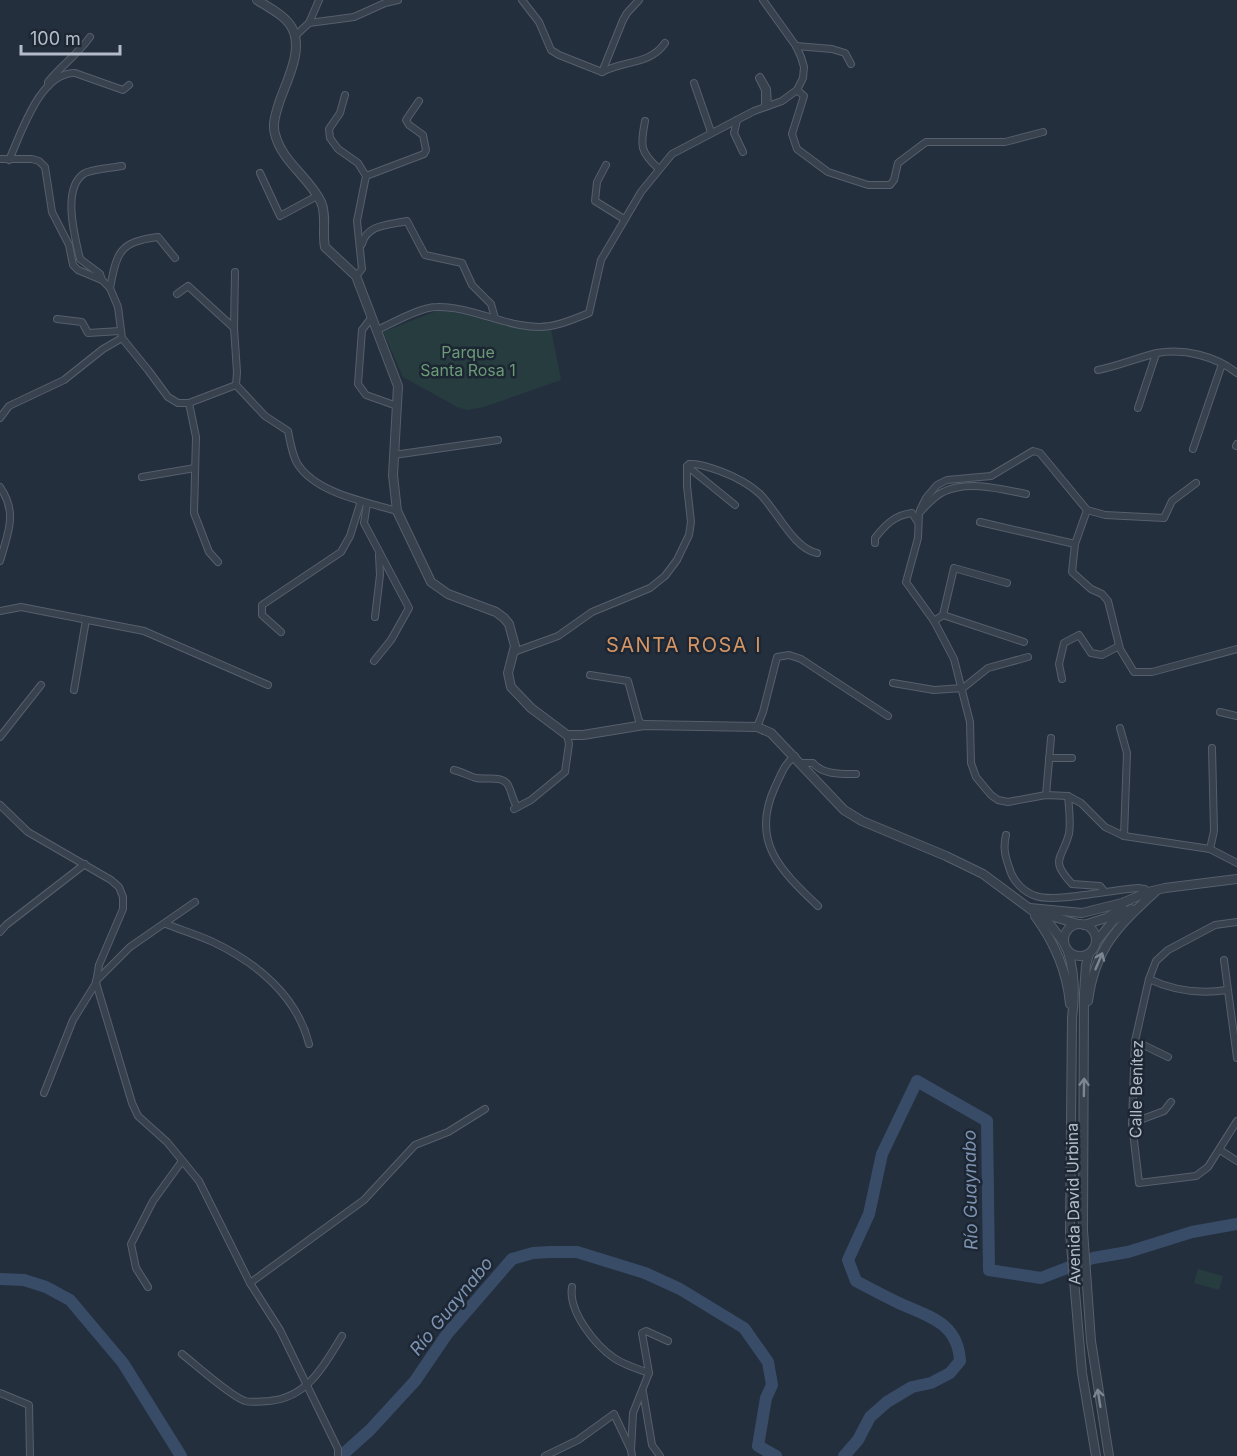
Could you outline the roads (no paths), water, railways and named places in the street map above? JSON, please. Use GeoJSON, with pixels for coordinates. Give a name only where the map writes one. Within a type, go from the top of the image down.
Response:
{"type":"FeatureCollection","features":[{"type":"Feature","properties":{"kind":"street"},"geometry":{"type":"LineString","coordinates":[[257,0],[286,21],[295,36],[294,60],[275,115],[273,127],[275,136],[285,155],[317,196],[324,213],[322,234],[325,247],[356,276],[398,386],[393,475],[397,511],[431,582],[448,594],[496,612],[504,618],[511,630],[515,646],[508,673],[511,687],[531,708],[567,735],[583,735],[644,725],[757,727],[771,733],[844,810],[862,821],[983,874],[1049,923],[1068,952],[1080,957],[1089,954],[1113,921],[1152,891]]}},
{"type":"Feature","properties":{"kind":"street"},"geometry":{"type":"LineString","coordinates":[[295,36],[309,23],[319,0]]}},
{"type":"Feature","properties":{"kind":"street"},"geometry":{"type":"LineString","coordinates":[[309,23],[354,17],[385,3],[398,0]]}},
{"type":"Feature","properties":{"kind":"street"},"geometry":{"type":"LineString","coordinates":[[522,0],[539,22],[551,50],[602,72]]}},
{"type":"Feature","properties":{"kind":"street"},"geometry":{"type":"LineString","coordinates":[[602,72],[623,20],[639,0]]}},
{"type":"Feature","properties":{"kind":"street"},"geometry":{"type":"LineString","coordinates":[[377,330],[425,309],[435,307],[460,308],[525,326],[548,327],[589,313],[601,260],[641,192],[672,154],[737,119],[782,101],[797,90],[803,78],[804,67],[796,46],[763,0]]}},
{"type":"Feature","properties":{"kind":"street"},"geometry":{"type":"LineString","coordinates":[[48,87],[48,82],[80,51],[90,37]]}},
{"type":"Feature","properties":{"kind":"street"},"geometry":{"type":"LineString","coordinates":[[602,72],[650,57],[665,43]]}},
{"type":"Feature","properties":{"kind":"street"},"geometry":{"type":"LineString","coordinates":[[796,46],[832,49],[844,53],[850,64]]}},
{"type":"Feature","properties":{"kind":"street"},"geometry":{"type":"LineString","coordinates":[[9,160],[36,99],[60,75],[67,72],[75,73],[123,90],[129,85]]}},
{"type":"Feature","properties":{"kind":"street"},"geometry":{"type":"LineString","coordinates":[[694,83],[711,132]]}},
{"type":"Feature","properties":{"kind":"street"},"geometry":{"type":"LineString","coordinates":[[797,90],[804,96],[792,134],[798,149],[828,172],[868,184],[890,185],[894,180],[898,163],[926,142],[1005,142],[1043,132]]}},
{"type":"Feature","properties":{"kind":"street"},"geometry":{"type":"LineString","coordinates":[[345,95],[340,113],[329,129],[330,138],[338,150],[358,163],[366,176],[357,221],[362,269],[356,276]]}},
{"type":"Feature","properties":{"kind":"street"},"geometry":{"type":"LineString","coordinates":[[366,176],[424,154],[426,150],[423,135],[406,120],[419,101]]}},
{"type":"Feature","properties":{"kind":"street"},"geometry":{"type":"LineString","coordinates":[[737,119],[734,133],[743,152]]}},
{"type":"Feature","properties":{"kind":"street"},"geometry":{"type":"LineString","coordinates":[[645,121],[642,143],[644,155],[659,170]]}},
{"type":"Feature","properties":{"kind":"street"},"geometry":{"type":"LineString","coordinates":[[0,159],[32,159],[39,161],[45,167],[52,212],[69,245],[73,265],[78,270],[102,280],[110,288],[118,306],[121,335],[168,397],[178,403],[189,403],[236,385]]}},
{"type":"Feature","properties":{"kind":"street"},"geometry":{"type":"LineString","coordinates":[[606,165],[597,182],[595,201],[624,219]]}},
{"type":"Feature","properties":{"kind":"street"},"geometry":{"type":"LineString","coordinates":[[102,280],[100,273],[80,259],[71,220],[73,192],[79,178],[84,174],[122,166]]}},
{"type":"Feature","properties":{"kind":"street"},"geometry":{"type":"LineString","coordinates":[[260,173],[280,216],[317,196]]}},
{"type":"Feature","properties":{"kind":"street"},"geometry":{"type":"LineString","coordinates":[[360,250],[364,236],[370,229],[407,221],[425,255],[462,263],[472,285],[491,304],[495,318]]}},
{"type":"Feature","properties":{"kind":"street"},"geometry":{"type":"LineString","coordinates":[[110,288],[116,258],[125,247],[136,241],[158,237],[175,258]]}},
{"type":"Feature","properties":{"kind":"street"},"geometry":{"type":"LineString","coordinates":[[235,272],[236,385],[265,416],[288,431],[296,462],[307,474],[327,489],[397,511]]}},
{"type":"Feature","properties":{"kind":"street"},"geometry":{"type":"LineString","coordinates":[[177,294],[188,286],[234,328]]}},
{"type":"Feature","properties":{"kind":"street"},"geometry":{"type":"LineString","coordinates":[[372,317],[362,330],[358,384],[366,395],[397,406]]}},
{"type":"Feature","properties":{"kind":"street"},"geometry":{"type":"LineString","coordinates":[[57,319],[82,322],[88,333],[121,335]]}},
{"type":"Feature","properties":{"kind":"street"},"geometry":{"type":"LineString","coordinates":[[0,418],[9,406],[64,380],[121,335]]}},
{"type":"Feature","properties":{"kind":"street"},"geometry":{"type":"LineString","coordinates":[[1098,370],[1156,354],[1186,352],[1222,364],[1237,373]]}},
{"type":"Feature","properties":{"kind":"street"},"geometry":{"type":"LineString","coordinates":[[1138,408],[1156,354]]}},
{"type":"Feature","properties":{"kind":"street"},"geometry":{"type":"LineString","coordinates":[[1193,449],[1222,364]]}},
{"type":"Feature","properties":{"kind":"street"},"geometry":{"type":"LineString","coordinates":[[189,403],[196,437],[194,513],[208,552],[218,562]]}},
{"type":"Feature","properties":{"kind":"street"},"geometry":{"type":"LineString","coordinates":[[394,455],[498,440]]}},
{"type":"Feature","properties":{"kind":"street"},"geometry":{"type":"LineString","coordinates":[[1196,483],[1172,501],[1164,518],[1105,515],[1087,510],[1040,453],[1033,452],[992,476],[947,480],[937,485],[926,498],[919,513],[918,538],[906,582],[934,621],[954,659],[970,722],[971,763],[983,788],[998,800],[1008,802],[1046,795],[1068,796],[1081,803],[1105,826],[1124,836],[1210,849],[1237,864]]}},
{"type":"Feature","properties":{"kind":"street"},"geometry":{"type":"LineString","coordinates":[[687,466],[698,463],[742,480],[760,494],[780,516],[802,547],[817,553]]}},
{"type":"Feature","properties":{"kind":"street"},"geometry":{"type":"LineString","coordinates":[[514,652],[558,636],[592,612],[650,588],[664,576],[677,560],[689,535],[691,522],[687,466]]}},
{"type":"Feature","properties":{"kind":"street"},"geometry":{"type":"LineString","coordinates":[[687,466],[735,505]]}},
{"type":"Feature","properties":{"kind":"street"},"geometry":{"type":"LineString","coordinates":[[142,477],[195,468]]}},
{"type":"Feature","properties":{"kind":"street"},"geometry":{"type":"LineString","coordinates":[[0,487],[7,498],[11,521],[0,561]]}},
{"type":"Feature","properties":{"kind":"street"},"geometry":{"type":"LineString","coordinates":[[919,513],[944,491],[962,487],[987,487],[1026,494]]}},
{"type":"Feature","properties":{"kind":"street"},"geometry":{"type":"LineString","coordinates":[[364,502],[364,524],[409,608],[392,640],[374,661]]}},
{"type":"Feature","properties":{"kind":"street"},"geometry":{"type":"LineString","coordinates":[[281,632],[262,615],[262,605],[341,552],[364,502]]}},
{"type":"Feature","properties":{"kind":"street"},"geometry":{"type":"LineString","coordinates":[[1087,510],[1075,544],[1072,572],[1108,601],[1119,646],[1134,672],[1152,672],[1237,649]]}},
{"type":"Feature","properties":{"kind":"street"},"geometry":{"type":"LineString","coordinates":[[875,543],[875,538],[881,530],[902,514],[912,513],[918,522]]}},
{"type":"Feature","properties":{"kind":"street"},"geometry":{"type":"LineString","coordinates":[[981,522],[1075,544]]}},
{"type":"Feature","properties":{"kind":"street"},"geometry":{"type":"LineString","coordinates":[[375,617],[380,575],[378,549]]}},
{"type":"Feature","properties":{"kind":"street"},"geometry":{"type":"LineString","coordinates":[[934,621],[943,615],[954,568],[1007,583]]}},
{"type":"Feature","properties":{"kind":"street"},"geometry":{"type":"LineString","coordinates":[[0,611],[21,607],[144,632],[268,685]]}},
{"type":"Feature","properties":{"kind":"street"},"geometry":{"type":"LineString","coordinates":[[943,615],[1024,642]]}},
{"type":"Feature","properties":{"kind":"street"},"geometry":{"type":"LineString","coordinates":[[74,690],[86,620]]}},
{"type":"Feature","properties":{"kind":"street"},"geometry":{"type":"LineString","coordinates":[[1062,679],[1059,664],[1064,643],[1079,635],[1091,652],[1102,655],[1119,646]]}},
{"type":"Feature","properties":{"kind":"street"},"geometry":{"type":"LineString","coordinates":[[757,727],[777,657],[782,655],[801,659],[888,716]]}},
{"type":"Feature","properties":{"kind":"street"},"geometry":{"type":"LineString","coordinates":[[893,683],[934,690],[963,688],[988,668],[1028,657]]}},
{"type":"Feature","properties":{"kind":"street"},"geometry":{"type":"LineString","coordinates":[[590,675],[628,681],[639,721],[644,725]]}},
{"type":"Feature","properties":{"kind":"street"},"geometry":{"type":"LineString","coordinates":[[0,737],[41,685]]}},
{"type":"Feature","properties":{"kind":"street"},"geometry":{"type":"LineString","coordinates":[[1220,712],[1237,716]]}},
{"type":"Feature","properties":{"kind":"street"},"geometry":{"type":"LineString","coordinates":[[1120,728],[1127,753],[1124,836]]}},
{"type":"Feature","properties":{"kind":"street"},"geometry":{"type":"LineString","coordinates":[[454,770],[468,773],[474,778],[500,779],[505,782],[511,791],[515,808],[531,800],[565,772],[569,744],[567,735]]}},
{"type":"Feature","properties":{"kind":"street"},"geometry":{"type":"LineString","coordinates":[[1046,795],[1051,738]]}},
{"type":"Feature","properties":{"kind":"street"},"geometry":{"type":"LineString","coordinates":[[1210,849],[1214,831],[1212,748]]}},
{"type":"Feature","properties":{"kind":"street"},"geometry":{"type":"LineString","coordinates":[[795,756],[784,766],[767,805],[765,829],[770,848],[790,879],[818,906]]}},
{"type":"Feature","properties":{"kind":"street"},"geometry":{"type":"LineString","coordinates":[[1049,759],[1072,758]]}},
{"type":"Feature","properties":{"kind":"street"},"geometry":{"type":"LineString","coordinates":[[801,763],[813,763],[821,770],[840,774],[856,774]]}},
{"type":"Feature","properties":{"kind":"street"},"geometry":{"type":"LineString","coordinates":[[1068,796],[1069,832],[1058,859],[1061,872],[1072,884],[1100,886],[1104,891]]}},
{"type":"Feature","properties":{"kind":"street"},"geometry":{"type":"LineString","coordinates":[[0,805],[28,832],[86,864],[119,887],[123,897],[123,909],[99,965],[96,982],[132,1103],[138,1116],[167,1142],[199,1181],[250,1283],[280,1330],[338,1449],[338,1456]]}},
{"type":"Feature","properties":{"kind":"street"},"geometry":{"type":"LineString","coordinates":[[1006,835],[1004,849],[1011,875],[1029,893],[1037,897],[1050,898],[1138,888],[1152,891]]}},
{"type":"Feature","properties":{"kind":"street"},"geometry":{"type":"LineString","coordinates":[[0,932],[6,924],[86,864]]}},
{"type":"Feature","properties":{"kind":"street"},"geometry":{"type":"LineString","coordinates":[[1029,908],[1082,913],[1122,903],[1152,891],[1237,879]]}},
{"type":"Feature","properties":{"kind":"street"},"geometry":{"type":"LineString","coordinates":[[1064,943],[1067,930],[1106,918],[1152,891]]}},
{"type":"Feature","properties":{"kind":"street"},"geometry":{"type":"LineString","coordinates":[[1085,1017],[1096,967],[1109,941],[1124,920],[1152,891]]}},
{"type":"Feature","properties":{"kind":"street"},"geometry":{"type":"LineString","coordinates":[[44,1093],[73,1020],[96,982],[130,947],[195,902]]}},
{"type":"Feature","properties":{"kind":"street"},"geometry":{"type":"LineString","coordinates":[[1029,908],[1081,924],[1094,933],[1096,942]]}},
{"type":"Feature","properties":{"kind":"street"},"geometry":{"type":"LineString","coordinates":[[1029,908],[1050,937],[1063,965],[1072,1018]]}},
{"type":"Feature","properties":{"kind":"street","name":"Calle Benítez"},"geometry":{"type":"LineString","coordinates":[[1220,1150],[1208,1167],[1196,1176],[1139,1182],[1132,1123],[1135,1041],[1149,978],[1156,961],[1168,950],[1215,925],[1237,922]]}},
{"type":"Feature","properties":{"kind":"street"},"geometry":{"type":"LineString","coordinates":[[166,924],[213,942],[249,963],[271,981],[288,997],[305,1029],[309,1044]]}},
{"type":"Feature","properties":{"kind":"street","name":"Avenida David Urbina"},"geometry":{"type":"LineString","coordinates":[[1068,952],[1072,963],[1075,992],[1072,1018],[1070,1233],[1082,1373],[1096,1456]]}},
{"type":"Feature","properties":{"kind":"street","name":"Avenida David Urbina"},"geometry":{"type":"LineString","coordinates":[[1089,954],[1085,974],[1083,1230],[1091,1341],[1109,1456]]}},
{"type":"Feature","properties":{"kind":"street"},"geometry":{"type":"LineString","coordinates":[[1224,960],[1237,1058]]}},
{"type":"Feature","properties":{"kind":"street"},"geometry":{"type":"LineString","coordinates":[[1149,978],[1161,985],[1192,992],[1227,990]]}},
{"type":"Feature","properties":{"kind":"street"},"geometry":{"type":"LineString","coordinates":[[1135,1041],[1168,1057]]}},
{"type":"Feature","properties":{"kind":"street"},"geometry":{"type":"LineString","coordinates":[[1132,1123],[1164,1111],[1171,1102]]}},
{"type":"Feature","properties":{"kind":"street"},"geometry":{"type":"LineString","coordinates":[[250,1283],[364,1200],[415,1145],[448,1132],[485,1109]]}},
{"type":"Feature","properties":{"kind":"street"},"geometry":{"type":"LineString","coordinates":[[1237,1121],[1220,1150],[1237,1161]]}},
{"type":"Feature","properties":{"kind":"street"},"geometry":{"type":"LineString","coordinates":[[148,1287],[136,1268],[131,1244],[153,1202],[182,1161]]}},
{"type":"Feature","properties":{"kind":"street"},"geometry":{"type":"LineString","coordinates":[[572,1287],[573,1306],[591,1335],[616,1360],[649,1373]]}},
{"type":"Feature","properties":{"kind":"street"},"geometry":{"type":"LineString","coordinates":[[632,1453],[633,1413],[649,1373],[642,1333],[646,1332],[668,1341]]}},
{"type":"Feature","properties":{"kind":"street"},"geometry":{"type":"LineString","coordinates":[[182,1354],[246,1401],[280,1400],[307,1386],[321,1372],[342,1336]]}},
{"type":"Feature","properties":{"kind":"street"},"geometry":{"type":"LineString","coordinates":[[643,1391],[647,1426],[652,1445],[660,1456]]}},
{"type":"Feature","properties":{"kind":"street"},"geometry":{"type":"LineString","coordinates":[[0,1393],[28,1405],[30,1456]]}},
{"type":"Feature","properties":{"kind":"street"},"geometry":{"type":"LineString","coordinates":[[545,1456],[578,1440],[614,1414],[632,1453]]}},
{"type":"Feature","properties":{"kind":"waterway","name":"Río Guaynabo"},"geometry":{"type":"LineString","coordinates":[[844,1456],[858,1440],[870,1417],[887,1402],[912,1387],[931,1383],[950,1373],[960,1361],[958,1348],[948,1330],[932,1318],[856,1281],[848,1260],[869,1214],[882,1154],[917,1081],[987,1121],[989,1270],[1041,1278],[1093,1258],[1128,1252],[1192,1232],[1237,1224]]}},
{"type":"Feature","properties":{"kind":"waterway","name":"Río Guaynabo"},"geometry":{"type":"LineString","coordinates":[[341,1456],[370,1430],[415,1381],[447,1334],[512,1259],[533,1253],[551,1252],[577,1252],[645,1273],[680,1289],[744,1328],[768,1362],[772,1385],[766,1398],[758,1446],[776,1456]]}},
{"type":"Feature","properties":{"kind":"waterway","name":"Río Guaynabo"},"geometry":{"type":"LineString","coordinates":[[0,1279],[24,1280],[46,1287],[70,1300],[123,1363],[181,1456]]}},
{"type":"Feature","properties":{"kind":"district","name":"SANTA ROSA I"},"geometry":{"type":"Point","coordinates":[684,645]}},
{"type":"Feature","properties":{"kind":"park label","name":"Parque Santa Rosa 1"},"geometry":{"type":"Point","coordinates":[468,361]}}]}
